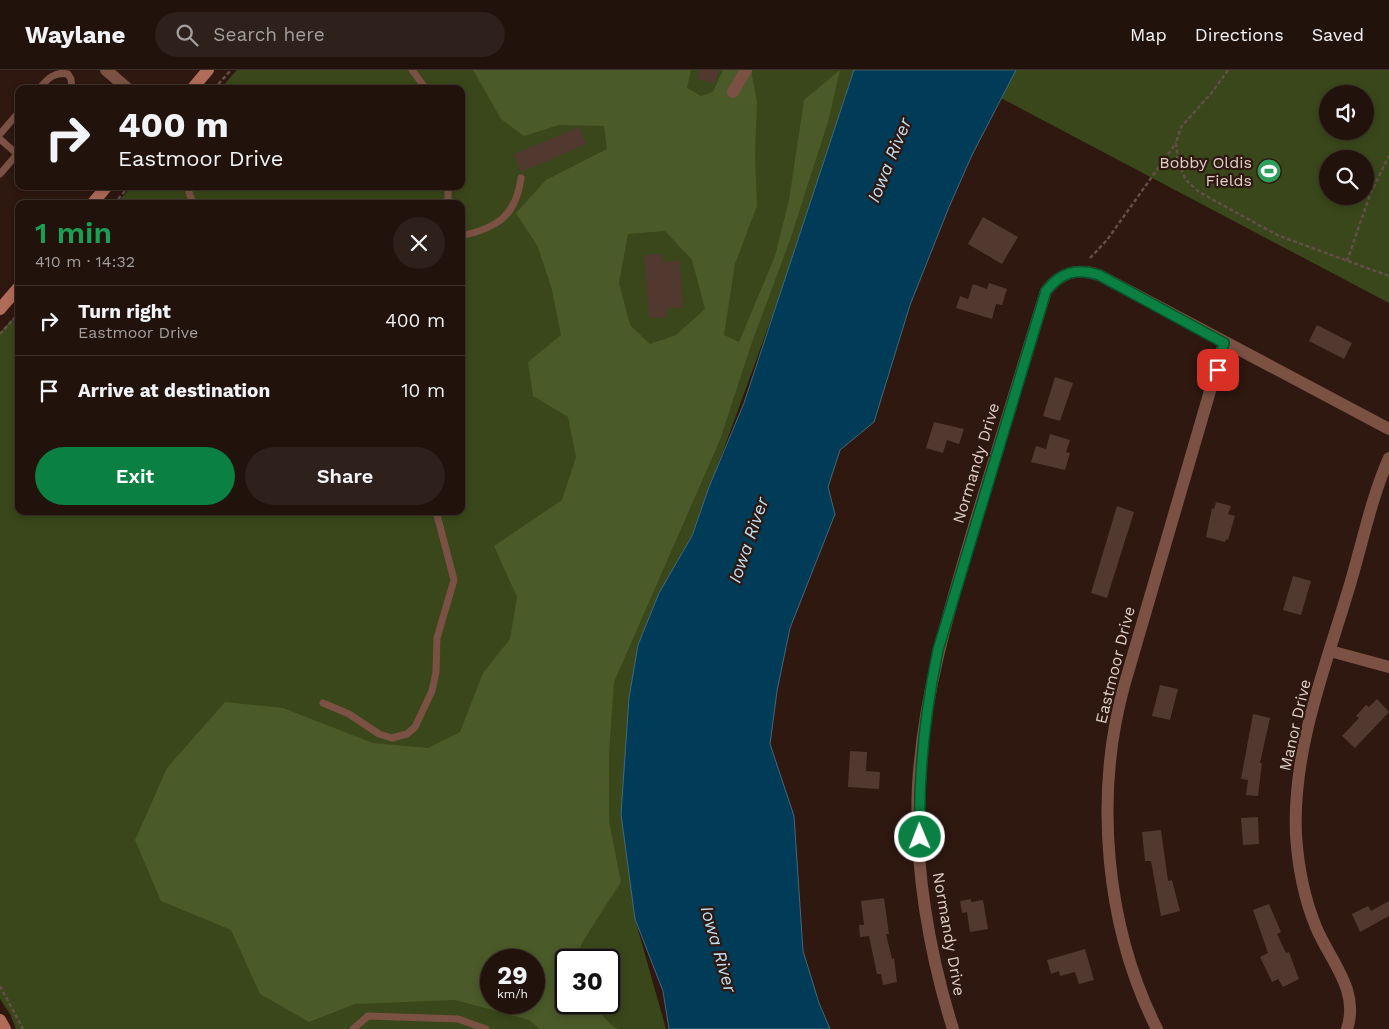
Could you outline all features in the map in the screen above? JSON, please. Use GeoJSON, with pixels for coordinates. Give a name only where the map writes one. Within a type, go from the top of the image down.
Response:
{"type":"FeatureCollection","features":[{"type":"Feature","properties":{"kind":"street"},"geometry":{"type":"LineString","coordinates":[[106,70],[123,85]]}},
{"type":"Feature","properties":{"kind":"street"},"geometry":{"type":"LineString","coordinates":[[195,85],[208,70]]}},
{"type":"Feature","properties":{"kind":"street"},"geometry":{"type":"LineString","coordinates":[[733,92],[746,70]]}},
{"type":"Feature","properties":{"kind":"street"},"geometry":{"type":"LineString","coordinates":[[95,200],[104,190]]}},
{"type":"Feature","properties":{"kind":"street","name":"Normandy Drive"},"geometry":{"type":"LineString","coordinates":[[953,1029],[933,951],[924,902],[920,854],[918,786],[928,694],[948,612],[1046,291],[1055,280],[1064,274],[1085,271],[1099,275],[1389,429]]}},
{"type":"Feature","properties":{"kind":"street"},"geometry":{"type":"LineString","coordinates":[[0,308],[15,291]]}},
{"type":"Feature","properties":{"kind":"street","name":"Eastmoor Drive"},"geometry":{"type":"LineString","coordinates":[[1157,1029],[1130,960],[1114,892],[1108,824],[1112,756],[1122,694],[1224,343]]}},
{"type":"Feature","properties":{"kind":"street","name":"Manor Drive"},"geometry":{"type":"LineString","coordinates":[[1347,1029],[1350,1008],[1349,993],[1345,981],[1316,928],[1308,905],[1299,861],[1296,834],[1298,793],[1302,754],[1330,651],[1389,458]]}},
{"type":"Feature","properties":{"kind":"street"},"geometry":{"type":"LineString","coordinates":[[1330,651],[1389,667]]}},
{"type":"Feature","properties":{"kind":"street"},"geometry":{"type":"LineString","coordinates":[[0,1020],[5,1029]]}},
{"type":"Feature","properties":{"kind":"lane"},"geometry":{"type":"LineString","coordinates":[[412,70],[423,85]]}},
{"type":"Feature","properties":{"kind":"lane"},"geometry":{"type":"LineString","coordinates":[[42,85],[50,76],[70,72],[72,85]]}},
{"type":"Feature","properties":{"kind":"lane"},"geometry":{"type":"LineString","coordinates":[[0,134],[15,117]]}},
{"type":"Feature","properties":{"kind":"lane"},"geometry":{"type":"LineString","coordinates":[[0,139],[15,151]]}},
{"type":"Feature","properties":{"kind":"lane"},"geometry":{"type":"LineString","coordinates":[[0,174],[15,156]]}},
{"type":"Feature","properties":{"kind":"lane"},"geometry":{"type":"LineString","coordinates":[[465,235],[478,232],[506,217],[518,198],[521,178]]}},
{"type":"Feature","properties":{"kind":"lane"},"geometry":{"type":"LineString","coordinates":[[323,703],[349,714],[379,734],[392,738],[407,734],[415,727],[432,691],[436,672],[437,638],[454,580],[437,515]]}},
{"type":"Feature","properties":{"kind":"lane"},"geometry":{"type":"LineString","coordinates":[[353,1029],[368,1016],[458,1019],[486,1029]]}},
{"type":"Feature","properties":{"kind":"path"},"geometry":{"type":"LineString","coordinates":[[218,85],[231,70]]}},
{"type":"Feature","properties":{"kind":"path"},"geometry":{"type":"LineString","coordinates":[[1090,258],[1107,240],[1176,143],[1181,127],[1213,91],[1228,70]]}},
{"type":"Feature","properties":{"kind":"path"},"geometry":{"type":"LineString","coordinates":[[1176,143],[1178,162],[1186,180],[1199,192],[1277,235],[1389,276]]}},
{"type":"Feature","properties":{"kind":"path"},"geometry":{"type":"LineString","coordinates":[[1347,261],[1371,192],[1389,156]]}},
{"type":"Feature","properties":{"kind":"path"},"geometry":{"type":"LineString","coordinates":[[117,200],[126,190]]}},
{"type":"Feature","properties":{"kind":"path"},"geometry":{"type":"LineString","coordinates":[[0,334],[15,317]]}},
{"type":"Feature","properties":{"kind":"path"},"geometry":{"type":"LineString","coordinates":[[0,986],[23,1029]]}},
{"type":"Feature","properties":{"kind":"green space"},"geometry":{"type":"Polygon","coordinates":[[[237,70],[862,70],[692,536],[635,919],[666,1029],[16,1029],[10,1014],[0,999],[0,332],[15,316],[15,515],[465,515],[465,200],[120,200],[128,190],[465,190],[465,85],[224,85],[237,70]]]}},
{"type":"Feature","properties":{"kind":"green space"},"geometry":{"type":"Polygon","coordinates":[[[473,70],[691,70],[687,88],[701,96],[713,92],[723,70],[751,70],[757,102],[755,155],[757,206],[735,264],[724,335],[739,342],[775,256],[789,200],[804,100],[840,70],[828,122],[790,240],[751,345],[720,440],[614,682],[609,753],[609,821],[621,882],[580,949],[555,949],[555,1014],[602,1014],[618,1029],[540,1029],[529,1020],[507,1014],[545,1014],[545,949],[480,949],[480,1007],[455,1000],[355,1004],[309,1022],[260,994],[231,930],[161,901],[135,840],[167,768],[225,702],[283,708],[373,743],[428,748],[460,732],[483,673],[510,639],[517,597],[494,546],[562,500],[576,457],[568,417],[533,396],[528,362],[561,335],[552,290],[538,247],[516,213],[546,180],[607,149],[604,126],[559,125],[524,136],[501,119],[473,70]],[[665,231],[628,234],[619,283],[630,325],[650,344],[676,335],[705,309],[692,260],[665,231]]]}},
{"type":"Feature","properties":{"kind":"green space"},"geometry":{"type":"Polygon","coordinates":[[[1015,70],[1389,70],[1389,303],[1001,98],[1015,70]]]}},
{"type":"Feature","properties":{"kind":"water","name":"Iowa River"},"geometry":{"type":"Polygon","coordinates":[[[854,70],[1016,70],[972,155],[949,207],[910,305],[874,422],[840,450],[828,487],[835,514],[790,628],[777,691],[770,744],[794,816],[803,951],[819,1003],[830,1029],[669,1029],[663,991],[635,919],[621,814],[629,698],[638,645],[659,593],[692,536],[709,487],[744,403],[854,70]]]}},
{"type":"Feature","properties":{"kind":"building"},"geometry":{"type":"Polygon","coordinates":[[[699,70],[719,70],[715,83],[697,79],[699,70]]]}},
{"type":"Feature","properties":{"kind":"building"},"geometry":{"type":"Polygon","coordinates":[[[580,127],[586,144],[521,172],[514,154],[580,127]]]}},
{"type":"Feature","properties":{"kind":"building"},"geometry":{"type":"Polygon","coordinates":[[[983,217],[1018,237],[1002,264],[968,244],[983,217]]]}},
{"type":"Feature","properties":{"kind":"building"},"geometry":{"type":"Polygon","coordinates":[[[662,254],[663,262],[680,260],[683,307],[667,309],[667,317],[649,318],[644,255],[662,254]]]}},
{"type":"Feature","properties":{"kind":"building"},"geometry":{"type":"Polygon","coordinates":[[[989,283],[1007,289],[1002,305],[996,304],[992,319],[956,308],[960,296],[968,299],[973,284],[987,289],[989,283]]]}},
{"type":"Feature","properties":{"kind":"building"},"geometry":{"type":"Polygon","coordinates":[[[1317,325],[1352,343],[1344,359],[1309,341],[1317,325]]]}},
{"type":"Feature","properties":{"kind":"building"},"geometry":{"type":"Polygon","coordinates":[[[1055,377],[1073,383],[1060,421],[1043,416],[1055,377]]]}},
{"type":"Feature","properties":{"kind":"building"},"geometry":{"type":"Polygon","coordinates":[[[934,422],[964,429],[959,444],[947,440],[943,453],[926,448],[934,422]]]}},
{"type":"Feature","properties":{"kind":"building"},"geometry":{"type":"Polygon","coordinates":[[[1050,434],[1070,440],[1066,452],[1070,453],[1065,470],[1031,462],[1036,446],[1046,449],[1050,434]]]}},
{"type":"Feature","properties":{"kind":"building"},"geometry":{"type":"Polygon","coordinates":[[[1216,502],[1231,506],[1228,514],[1235,516],[1228,540],[1226,539],[1225,542],[1206,537],[1212,508],[1214,509],[1216,502]]]}},
{"type":"Feature","properties":{"kind":"building"},"geometry":{"type":"Polygon","coordinates":[[[1117,506],[1134,512],[1107,598],[1091,593],[1117,506]]]}},
{"type":"Feature","properties":{"kind":"building"},"geometry":{"type":"Polygon","coordinates":[[[1293,576],[1311,581],[1301,615],[1283,610],[1293,576]]]}},
{"type":"Feature","properties":{"kind":"building"},"geometry":{"type":"Polygon","coordinates":[[[1160,685],[1178,689],[1170,720],[1152,716],[1160,685]]]}},
{"type":"Feature","properties":{"kind":"building"},"geometry":{"type":"Polygon","coordinates":[[[1377,699],[1389,712],[1355,748],[1342,736],[1359,718],[1356,716],[1366,705],[1369,707],[1377,699]]]}},
{"type":"Feature","properties":{"kind":"building"},"geometry":{"type":"Polygon","coordinates":[[[1253,714],[1270,718],[1260,763],[1262,763],[1258,796],[1246,795],[1248,780],[1241,779],[1253,714]]]}},
{"type":"Feature","properties":{"kind":"building"},"geometry":{"type":"Polygon","coordinates":[[[850,751],[867,752],[866,771],[880,772],[879,789],[848,787],[850,751]]]}},
{"type":"Feature","properties":{"kind":"building"},"geometry":{"type":"Polygon","coordinates":[[[1258,817],[1259,844],[1243,845],[1241,818],[1258,817]]]}},
{"type":"Feature","properties":{"kind":"building"},"geometry":{"type":"Polygon","coordinates":[[[1161,830],[1168,881],[1172,880],[1180,911],[1161,916],[1151,861],[1145,861],[1142,832],[1161,830]]]}},
{"type":"Feature","properties":{"kind":"building"},"geometry":{"type":"Polygon","coordinates":[[[884,898],[889,934],[886,934],[892,959],[894,958],[897,982],[883,985],[881,974],[877,974],[869,936],[860,937],[859,925],[864,925],[861,901],[884,898]]]}},
{"type":"Feature","properties":{"kind":"building"},"geometry":{"type":"Polygon","coordinates":[[[971,899],[971,902],[983,900],[988,929],[970,932],[967,912],[962,913],[960,901],[971,899]]]}},
{"type":"Feature","properties":{"kind":"building"},"geometry":{"type":"Polygon","coordinates":[[[1389,901],[1389,916],[1360,932],[1352,914],[1368,906],[1371,911],[1389,901]]]}},
{"type":"Feature","properties":{"kind":"building"},"geometry":{"type":"Polygon","coordinates":[[[1269,904],[1281,932],[1277,934],[1286,953],[1289,952],[1299,979],[1283,987],[1278,979],[1272,982],[1260,957],[1268,953],[1253,910],[1269,904]]]}},
{"type":"Feature","properties":{"kind":"building"},"geometry":{"type":"Polygon","coordinates":[[[1085,949],[1094,980],[1079,984],[1075,972],[1060,976],[1059,971],[1051,974],[1047,960],[1085,949]]]}},
{"type":"Feature","properties":{"kind":"place","name":"Bobby Oldis Fields"},"geometry":{"type":"Point","coordinates":[1269,171]}},
{"type":"Feature","properties":{"kind":"route"},"geometry":{"type":"LineString","coordinates":[[920,837],[918,786],[928,694],[938,650],[1046,291],[1055,280],[1064,274],[1074,271],[1085,271],[1099,275],[1224,343],[1218,370]]}}]}
